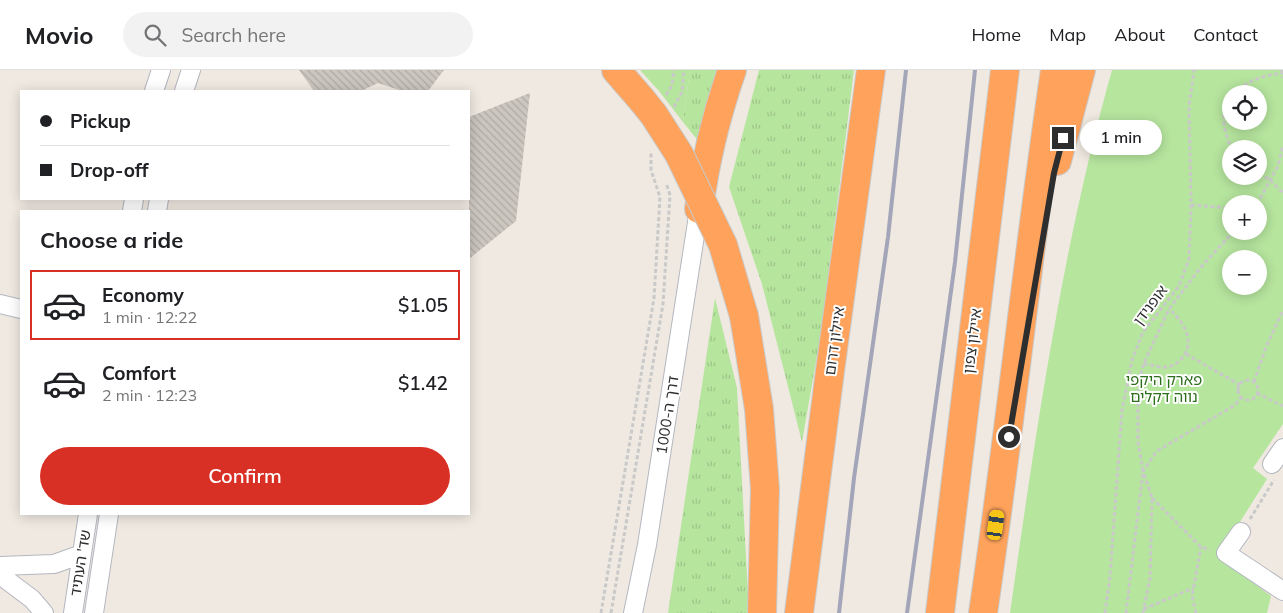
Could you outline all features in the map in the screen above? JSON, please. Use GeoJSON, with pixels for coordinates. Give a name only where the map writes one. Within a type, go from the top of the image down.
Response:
{"type":"FeatureCollection","features":[{"type":"Feature","properties":{"kind":"highway"},"geometry":{"type":"LineString","coordinates":[[616,70],[652,101],[654,115],[678,154],[723,245],[744,316],[759,409],[765,489],[762,613]]}},
{"type":"Feature","properties":{"kind":"highway"},"geometry":{"type":"LineString","coordinates":[[698,216],[704,168],[711,136],[732,70]]}},
{"type":"Feature","properties":{"kind":"highway","name":"איילון דרום"},"geometry":{"type":"LineString","coordinates":[[799,613],[871,70]]}},
{"type":"Feature","properties":{"kind":"highway","name":"איילון צפון"},"geometry":{"type":"LineString","coordinates":[[940,613],[1006,70]]}},
{"type":"Feature","properties":{"kind":"highway"},"geometry":{"type":"LineString","coordinates":[[983,613],[1005,456],[1039,177],[1055,70]]}},
{"type":"Feature","properties":{"kind":"highway"},"geometry":{"type":"LineString","coordinates":[[1005,456],[1054,173],[1081,70]]}},
{"type":"Feature","properties":{"kind":"street"},"geometry":{"type":"LineString","coordinates":[[154,90],[161,70]]}},
{"type":"Feature","properties":{"kind":"street"},"geometry":{"type":"LineString","coordinates":[[184,90],[191,70]]}},
{"type":"Feature","properties":{"kind":"street","name":"דרך ה-1000"},"geometry":{"type":"LineString","coordinates":[[633,613],[647,544],[698,216]]}},
{"type":"Feature","properties":{"kind":"street"},"geometry":{"type":"LineString","coordinates":[[0,304],[20,309]]}},
{"type":"Feature","properties":{"kind":"street"},"geometry":{"type":"LineString","coordinates":[[1272,464],[1283,448]]}},
{"type":"Feature","properties":{"kind":"street","name":"שד' העתיד"},"geometry":{"type":"LineString","coordinates":[[73,613],[88,515]]}},
{"type":"Feature","properties":{"kind":"street","name":"שד' העתיד"},"geometry":{"type":"LineString","coordinates":[[94,613],[109,515]]}},
{"type":"Feature","properties":{"kind":"street"},"geometry":{"type":"LineString","coordinates":[[1241,532],[1226,553],[1283,591]]}},
{"type":"Feature","properties":{"kind":"street"},"geometry":{"type":"LineString","coordinates":[[0,566],[54,564],[82,554]]}},
{"type":"Feature","properties":{"kind":"street"},"geometry":{"type":"LineString","coordinates":[[0,575],[32,599],[44,613]]}},
{"type":"Feature","properties":{"kind":"path"},"geometry":{"type":"LineString","coordinates":[[652,101],[672,85],[674,70]]}},
{"type":"Feature","properties":{"kind":"path"},"geometry":{"type":"LineString","coordinates":[[673,108],[682,92],[684,70]]}},
{"type":"Feature","properties":{"kind":"path","name":"אופנידן"},"geometry":{"type":"LineString","coordinates":[[1105,613],[1111,566],[1122,410],[1132,360],[1143,332],[1179,286],[1189,259],[1191,205],[1189,106],[1194,70]]}},
{"type":"Feature","properties":{"kind":"path"},"geometry":{"type":"LineString","coordinates":[[1246,85],[1266,75],[1282,72],[1283,78]]}},
{"type":"Feature","properties":{"kind":"path"},"geometry":{"type":"LineString","coordinates":[[601,613],[654,298],[660,197],[651,170],[650,143]]}},
{"type":"Feature","properties":{"kind":"path"},"geometry":{"type":"LineString","coordinates":[[1261,195],[1278,166],[1283,145]]}},
{"type":"Feature","properties":{"kind":"path"},"geometry":{"type":"LineString","coordinates":[[1269,179],[1283,193]]}},
{"type":"Feature","properties":{"kind":"path"},"geometry":{"type":"LineString","coordinates":[[611,613],[662,304],[670,196],[666,180]]}},
{"type":"Feature","properties":{"kind":"path"},"geometry":{"type":"LineString","coordinates":[[1191,205],[1222,207]]}},
{"type":"Feature","properties":{"kind":"path"},"geometry":{"type":"LineString","coordinates":[[1143,611],[1150,578],[1152,498],[1143,471],[1138,442],[1138,384],[1144,363],[1169,309],[1200,266],[1225,240]]}},
{"type":"Feature","properties":{"kind":"path"},"geometry":{"type":"LineString","coordinates":[[1144,363],[1167,367],[1179,362],[1186,354],[1187,332],[1177,316],[1169,309]]}},
{"type":"Feature","properties":{"kind":"path"},"geometry":{"type":"LineString","coordinates":[[1254,382],[1266,347],[1283,310]]}},
{"type":"Feature","properties":{"kind":"path"},"geometry":{"type":"LineString","coordinates":[[1186,354],[1240,385]]}},
{"type":"Feature","properties":{"kind":"path"},"geometry":{"type":"LineString","coordinates":[[1248,380],[1254,382],[1258,387],[1256,396],[1250,400],[1241,397],[1238,391],[1240,385],[1248,380]]}},
{"type":"Feature","properties":{"kind":"path"},"geometry":{"type":"LineString","coordinates":[[1257,394],[1283,406]]}},
{"type":"Feature","properties":{"kind":"path"},"geometry":{"type":"LineString","coordinates":[[1126,613],[1143,471],[1158,451],[1235,405],[1241,397]]}},
{"type":"Feature","properties":{"kind":"path"},"geometry":{"type":"LineString","coordinates":[[1241,532],[1274,481],[1272,464]]}},
{"type":"Feature","properties":{"kind":"path"},"geometry":{"type":"LineString","coordinates":[[1152,498],[1201,548],[1226,553]]}},
{"type":"Feature","properties":{"kind":"path"},"geometry":{"type":"LineString","coordinates":[[1196,613],[1192,596],[1201,548]]}},
{"type":"Feature","properties":{"kind":"path"},"geometry":{"type":"LineString","coordinates":[[1143,611],[1194,588]]}},
{"type":"Feature","properties":{"kind":"green space"},"geometry":{"type":"Polygon","coordinates":[[[640,70],[690,70],[683,122],[659,91],[640,70]]]}},
{"type":"Feature","properties":{"kind":"green space"},"geometry":{"type":"Polygon","coordinates":[[[690,70],[718,70],[700,143],[683,122],[690,70]]]}},
{"type":"Feature","properties":{"kind":"green space"},"geometry":{"type":"Polygon","coordinates":[[[759,70],[854,70],[821,333],[802,442],[762,284],[729,187],[759,70]]]}},
{"type":"Feature","properties":{"kind":"green space","name":"פארק היקפי נווה דקלים"},"geometry":{"type":"Polygon","coordinates":[[[1112,70],[1283,70],[1283,424],[1253,468],[1267,479],[1218,557],[1271,596],[1267,613],[1010,613],[1052,340],[1079,204],[1112,70]]]}},
{"type":"Feature","properties":{"kind":"green space"},"geometry":{"type":"Polygon","coordinates":[[[715,298],[737,388],[749,613],[668,613],[715,298]]]}},
{"type":"Feature","properties":{"kind":"building"},"geometry":{"type":"Polygon","coordinates":[[[299,70],[444,70],[429,90],[399,90],[378,83],[363,90],[313,90],[299,70]]]}},
{"type":"Feature","properties":{"kind":"building"},"geometry":{"type":"Polygon","coordinates":[[[530,93],[516,221],[470,258],[469,200],[470,117],[530,93]]]}},
{"type":"Feature","properties":{"kind":"railway"},"geometry":{"type":"LineString","coordinates":[[839,613],[854,478],[888,237],[906,70]]}},
{"type":"Feature","properties":{"kind":"railway"},"geometry":{"type":"LineString","coordinates":[[907,613],[955,262],[975,70]]}},
{"type":"Feature","properties":{"kind":"route"},"geometry":{"type":"LineString","coordinates":[[1009,437],[1054,173],[1063,138]]}}]}
